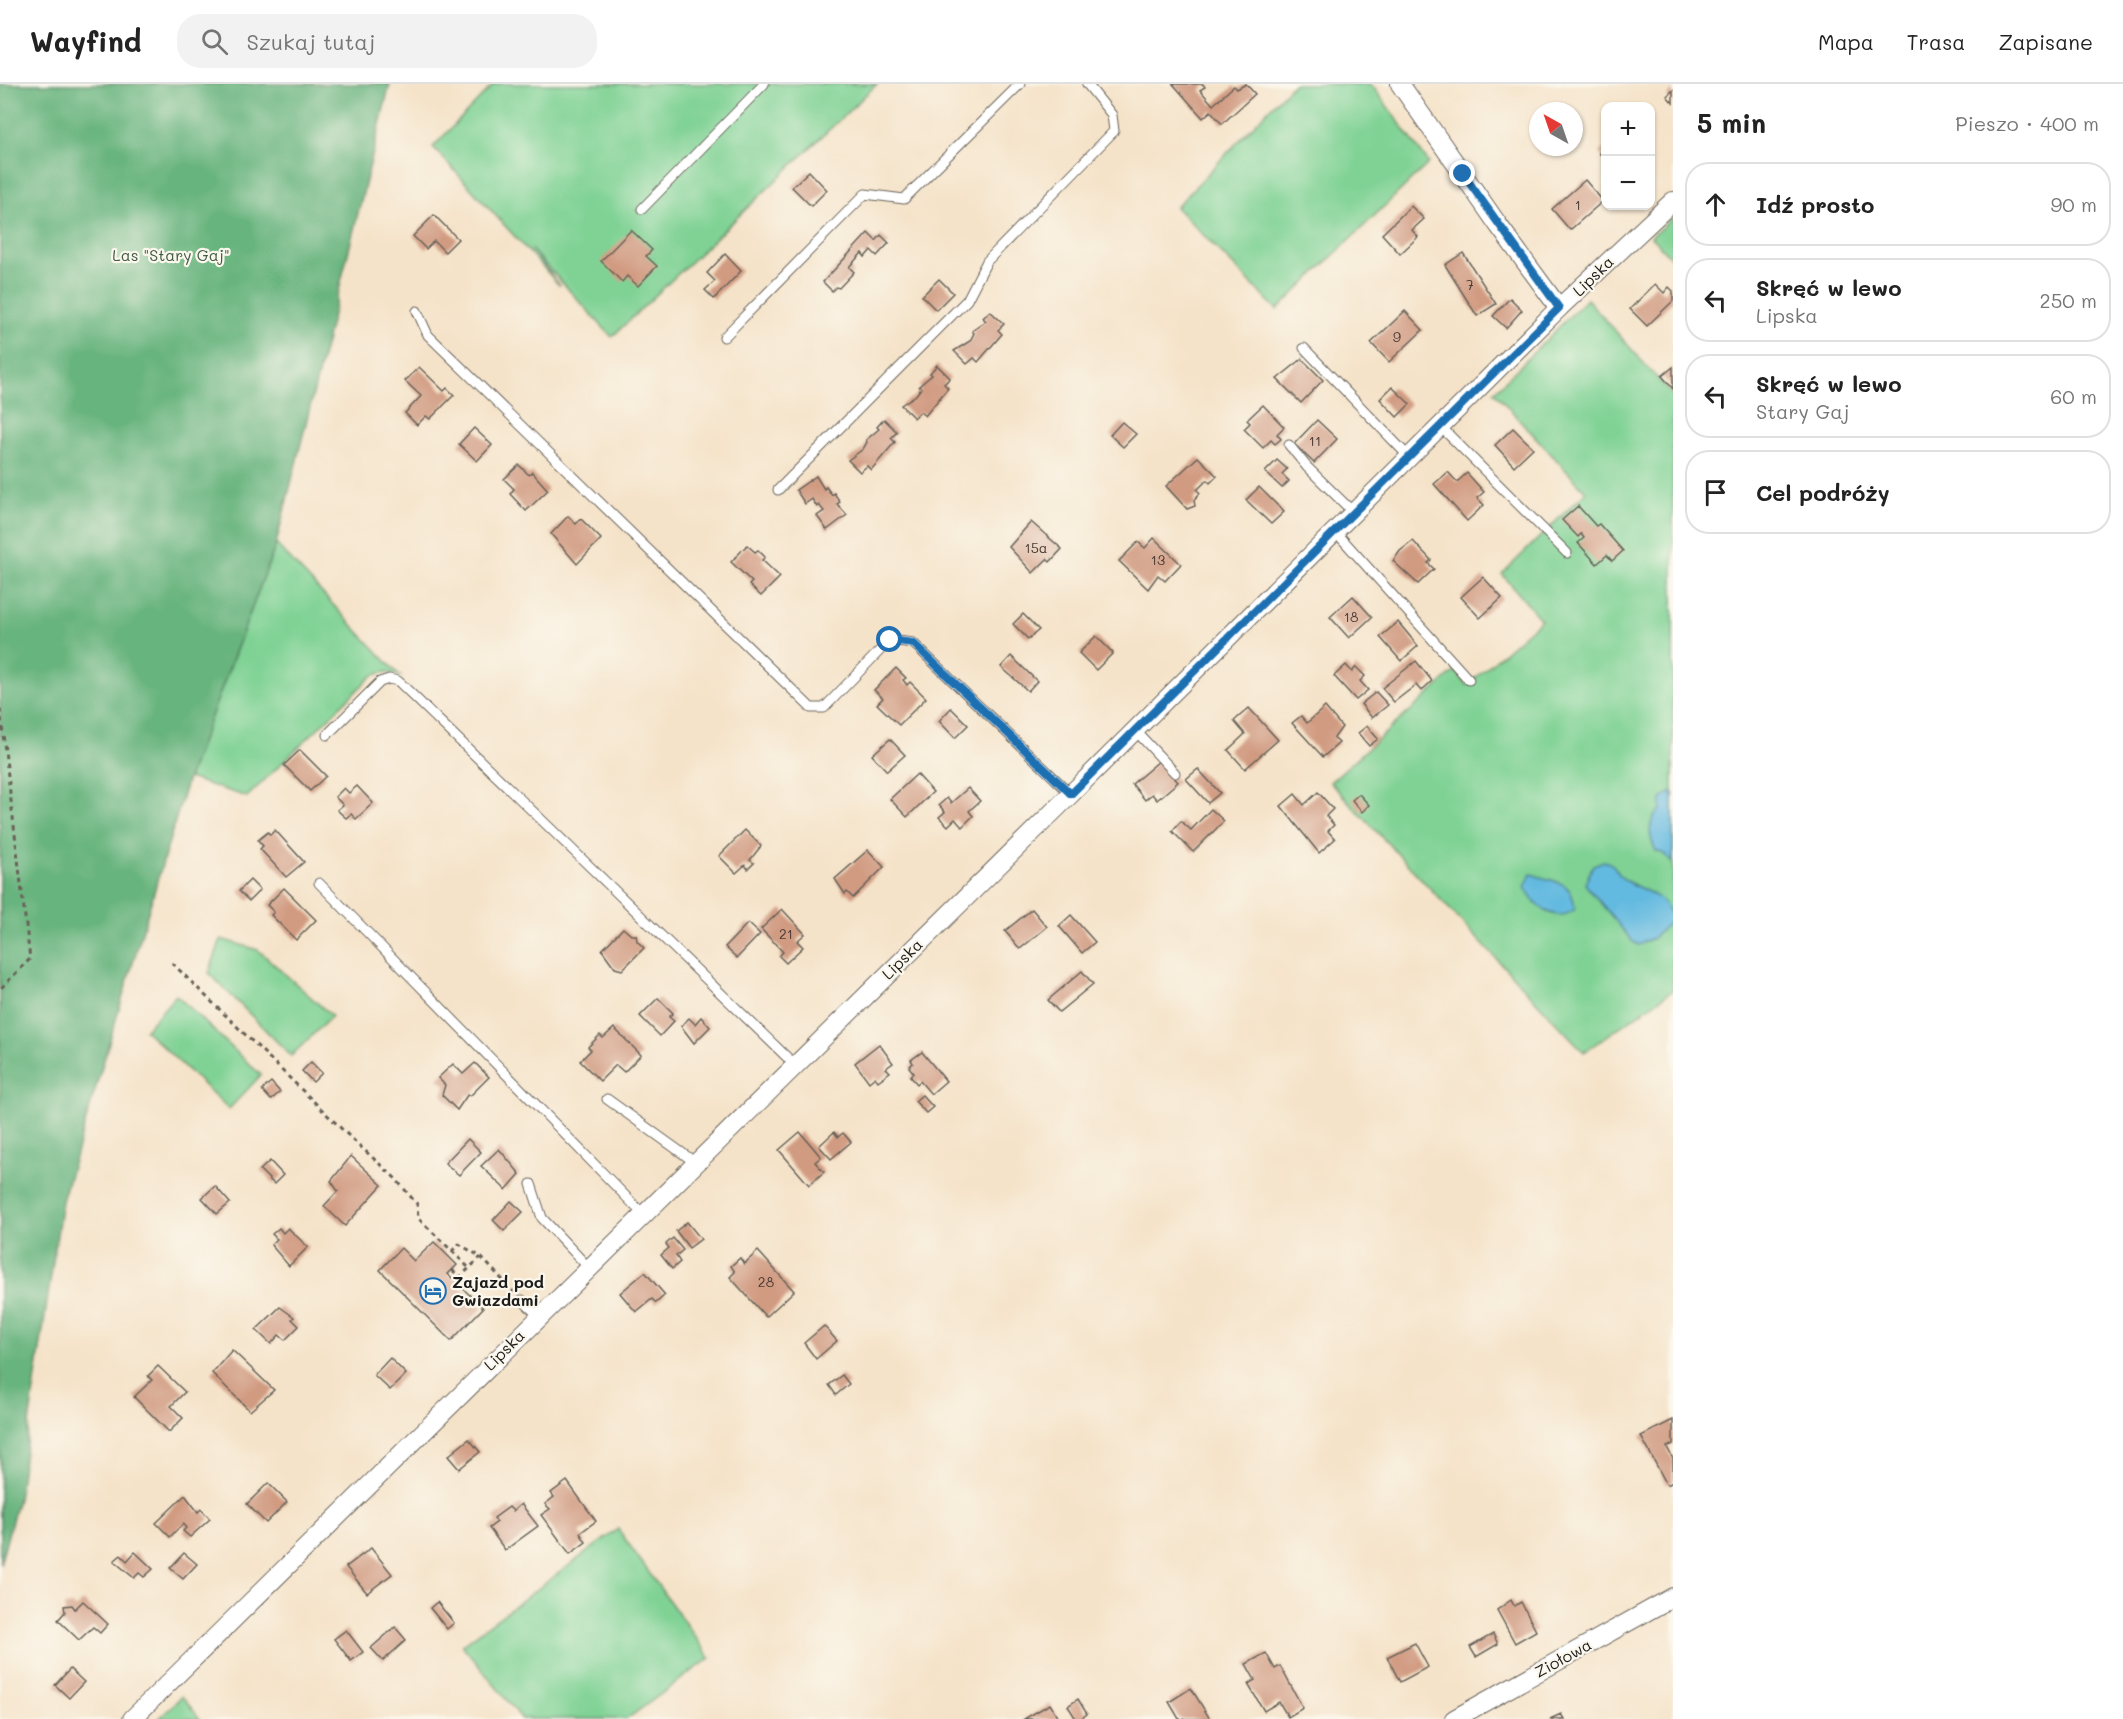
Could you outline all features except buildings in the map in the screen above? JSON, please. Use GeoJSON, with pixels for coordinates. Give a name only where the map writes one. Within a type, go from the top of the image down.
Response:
{"type":"FeatureCollection","features":[{"type":"Feature","properties":{"kind":"street"},"geometry":{"type":"LineString","coordinates":[[1400,84],[1498,226],[1559,308]]}},
{"type":"Feature","properties":{"kind":"street","name":"Lipska"},"geometry":{"type":"LineString","coordinates":[[132,1719],[539,1316],[796,1066],[1559,308],[1673,201]]}},
{"type":"Feature","properties":{"kind":"street","name":"Ziołowa"},"geometry":{"type":"LineString","coordinates":[[1454,1719],[1673,1597]]}},
{"type":"Feature","properties":{"kind":"lane"},"geometry":{"type":"LineString","coordinates":[[642,209],[765,84]]}},
{"type":"Feature","properties":{"kind":"lane"},"geometry":{"type":"LineString","coordinates":[[724,337],[865,194],[903,199],[1020,84]]}},
{"type":"Feature","properties":{"kind":"lane"},"geometry":{"type":"LineString","coordinates":[[778,490],[967,300],[987,261],[1114,131],[1112,115],[1087,84]]}},
{"type":"Feature","properties":{"kind":"lane"},"geometry":{"type":"LineString","coordinates":[[417,311],[428,335],[811,708],[824,708],[890,640],[913,643],[1071,794]]}},
{"type":"Feature","properties":{"kind":"lane"},"geometry":{"type":"LineString","coordinates":[[1304,348],[1410,458]]}},
{"type":"Feature","properties":{"kind":"lane"},"geometry":{"type":"LineString","coordinates":[[1441,427],[1567,553]]}},
{"type":"Feature","properties":{"kind":"lane"},"geometry":{"type":"LineString","coordinates":[[1289,445],[1307,468],[1354,513]]}},
{"type":"Feature","properties":{"kind":"lane"},"geometry":{"type":"LineString","coordinates":[[1335,531],[1469,680]]}},
{"type":"Feature","properties":{"kind":"lane"},"geometry":{"type":"LineString","coordinates":[[327,735],[380,682],[389,679],[398,681],[796,1066]]}},
{"type":"Feature","properties":{"kind":"lane"},"geometry":{"type":"LineString","coordinates":[[1135,730],[1175,773]]}},
{"type":"Feature","properties":{"kind":"lane"},"geometry":{"type":"LineString","coordinates":[[319,883],[644,1214]]}},
{"type":"Feature","properties":{"kind":"lane"},"geometry":{"type":"LineString","coordinates":[[607,1099],[696,1163]]}},
{"type":"Feature","properties":{"kind":"lane"},"geometry":{"type":"LineString","coordinates":[[531,1184],[542,1218],[588,1268]]}},
{"type":"Feature","properties":{"kind":"lane"},"geometry":{"type":"LineString","coordinates":[[522,1300],[539,1316]]}},
{"type":"Feature","properties":{"kind":"path"},"geometry":{"type":"LineString","coordinates":[[0,709],[30,959],[0,989]]}},
{"type":"Feature","properties":{"kind":"path"},"geometry":{"type":"LineString","coordinates":[[172,963],[394,1177],[417,1204],[418,1218],[469,1268]]}},
{"type":"Feature","properties":{"kind":"path"},"geometry":{"type":"LineString","coordinates":[[452,1251],[459,1244],[481,1257],[522,1300]]}},
{"type":"Feature","properties":{"kind":"path"},"geometry":{"type":"LineString","coordinates":[[452,1270],[460,1277],[481,1257]]}},
{"type":"Feature","properties":{"kind":"green space","name":"Las \"Stary Gaj\""},"geometry":{"type":"Polygon","coordinates":[[[0,84],[390,84],[276,544],[188,778],[62,1201],[18,1499],[0,1564],[0,84]]]}},
{"type":"Feature","properties":{"kind":"green space"},"geometry":{"type":"Polygon","coordinates":[[[494,84],[877,84],[612,337],[531,249],[560,286],[433,147],[494,84]]]}},
{"type":"Feature","properties":{"kind":"green space"},"geometry":{"type":"Polygon","coordinates":[[[1293,84],[1371,84],[1429,163],[1277,310],[1176,207],[1293,84]]]}},
{"type":"Feature","properties":{"kind":"green space"},"geometry":{"type":"Polygon","coordinates":[[[1673,217],[1673,260],[1651,237],[1673,217]]]}},
{"type":"Feature","properties":{"kind":"green space"},"geometry":{"type":"Polygon","coordinates":[[[1587,299],[1673,396],[1673,990],[1584,1052],[1330,782],[1455,671],[1467,685],[1541,620],[1502,574],[1586,492],[1494,392],[1587,299]]]}},
{"type":"Feature","properties":{"kind":"green space"},"geometry":{"type":"Polygon","coordinates":[[[276,544],[400,676],[387,672],[373,675],[247,797],[188,778],[276,544]]]}},
{"type":"Feature","properties":{"kind":"green space"},"geometry":{"type":"Polygon","coordinates":[[[221,939],[258,950],[332,1016],[291,1056],[209,973],[221,939]]]}},
{"type":"Feature","properties":{"kind":"green space"},"geometry":{"type":"Polygon","coordinates":[[[176,995],[261,1075],[229,1109],[145,1030],[176,995]]]}},
{"type":"Feature","properties":{"kind":"green space"},"geometry":{"type":"Polygon","coordinates":[[[618,1529],[710,1658],[627,1719],[522,1719],[462,1645],[618,1529]]]}},
{"type":"Feature","properties":{"kind":"green space"},"geometry":{"type":"Polygon","coordinates":[[[182,1696],[200,1719],[159,1719],[182,1696]]]}},
{"type":"Feature","properties":{"kind":"water"},"geometry":{"type":"Polygon","coordinates":[[[1673,791],[1673,863],[1664,854],[1656,851],[1651,839],[1650,828],[1653,818],[1661,809],[1661,799],[1673,791]]]}},
{"type":"Feature","properties":{"kind":"water"},"geometry":{"type":"Polygon","coordinates":[[[1604,861],[1612,865],[1625,880],[1659,898],[1669,910],[1673,919],[1653,938],[1638,945],[1633,942],[1585,884],[1593,865],[1604,861]]]}},
{"type":"Feature","properties":{"kind":"water"},"geometry":{"type":"Polygon","coordinates":[[[1531,874],[1561,883],[1570,892],[1575,909],[1560,915],[1546,911],[1539,906],[1525,887],[1531,874]]]}},
{"type":"Feature","properties":{"kind":"place","name":"Zajazd pod Gwiazdami"},"geometry":{"type":"Point","coordinates":[433,1291]}},
{"type":"Feature","properties":{"kind":"route"},"geometry":{"type":"LineString","coordinates":[[890,640],[913,643],[1071,794],[1559,308],[1498,226],[1463,174]]}}]}
